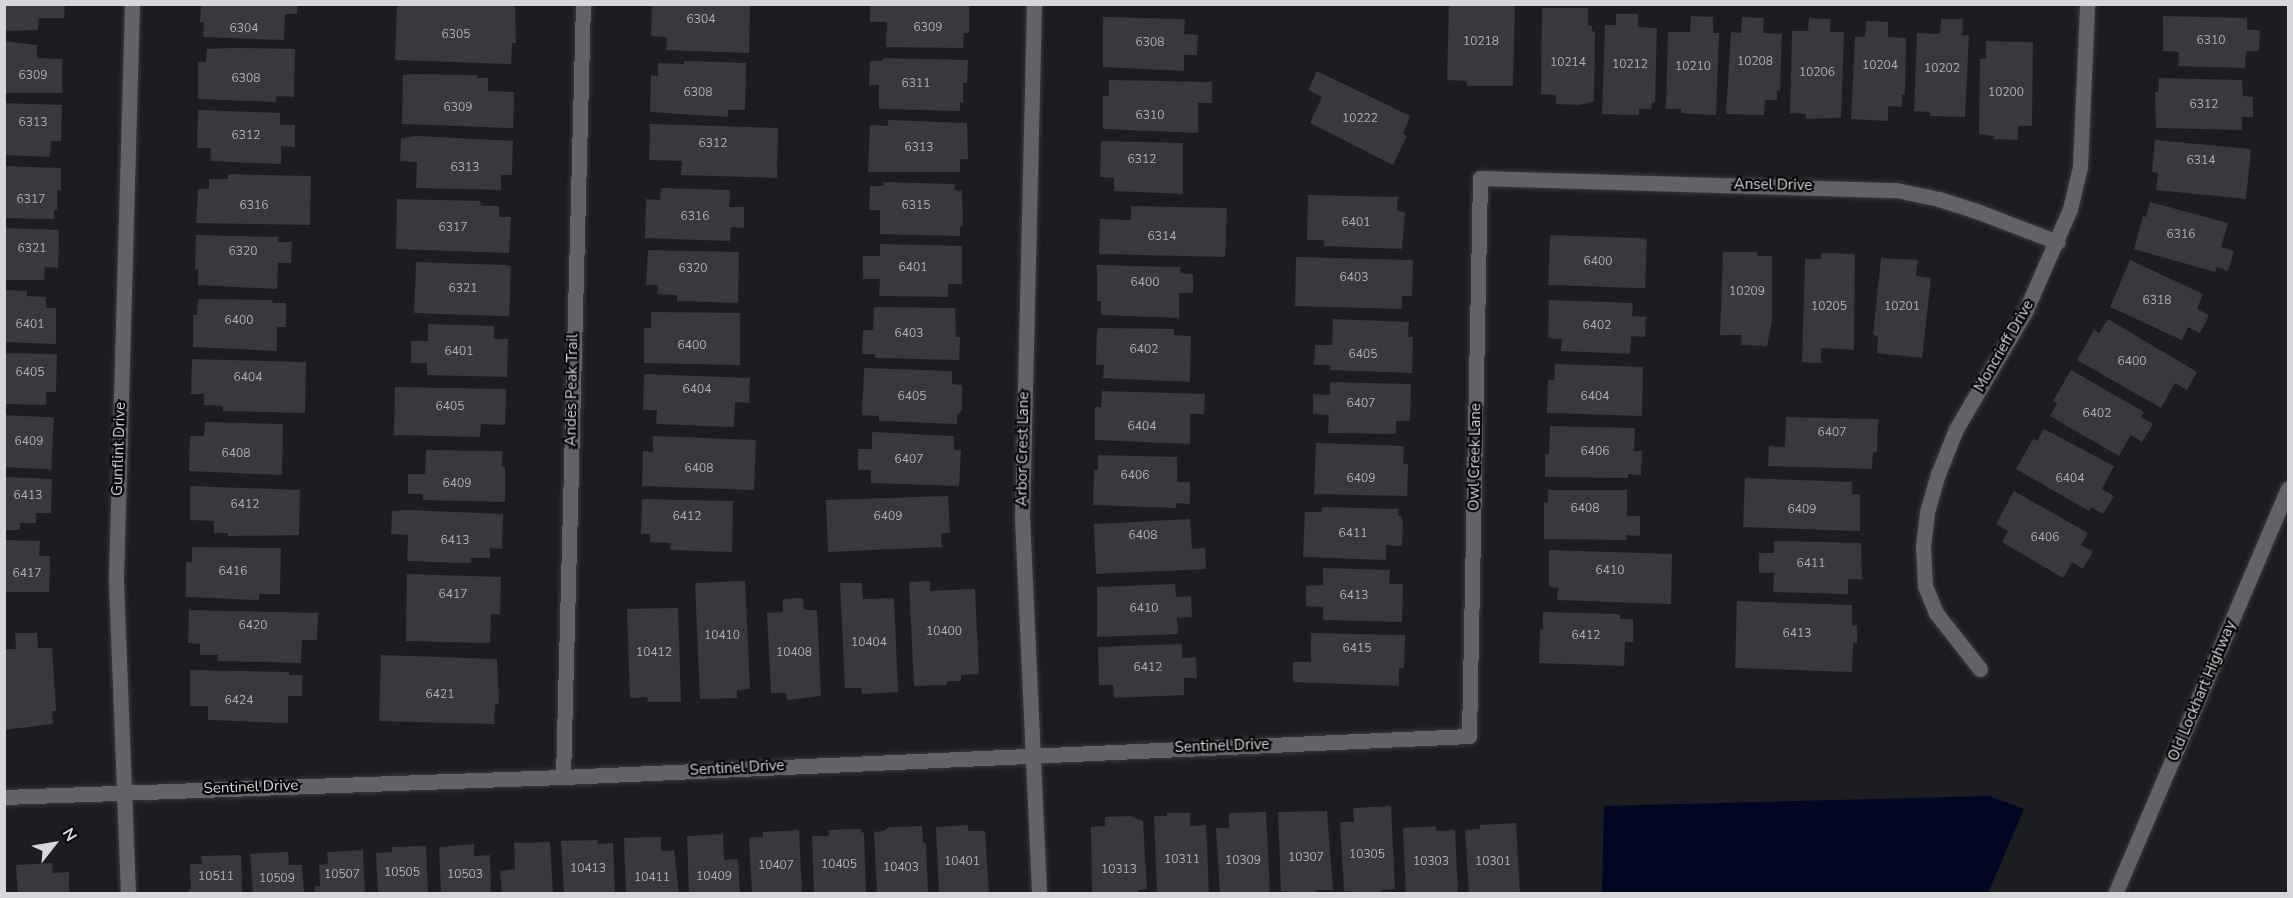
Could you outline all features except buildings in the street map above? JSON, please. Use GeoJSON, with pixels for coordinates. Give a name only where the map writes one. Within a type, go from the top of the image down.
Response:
{"type":"FeatureCollection","features":[{"type":"Feature","properties":{"kind":"street","name":"Gunflint Drive"},"geometry":{"type":"LineString","coordinates":[[128,894],[116,578],[132,4]]}},
{"type":"Feature","properties":{"kind":"street","name":"Andes Peak Trail"},"geometry":{"type":"LineString","coordinates":[[563,777],[583,4]]}},
{"type":"Feature","properties":{"kind":"street","name":"Arbor Crest Lane"},"geometry":{"type":"LineString","coordinates":[[1034,4],[1022,496],[1040,894]]}},
{"type":"Feature","properties":{"kind":"street","name":"Moncrieff Drive"},"geometry":{"type":"LineString","coordinates":[[1980,669],[1936,613],[1925,586],[1923,546],[1928,512],[1938,474],[1956,429],[2025,312],[2070,209],[2080,167],[2087,4]]}},
{"type":"Feature","properties":{"kind":"street","name":"Ansel Drive"},"geometry":{"type":"LineString","coordinates":[[1480,178],[1896,190],[1979,212],[2057,242]]}},
{"type":"Feature","properties":{"kind":"street","name":"Owl Creek Lane"},"geometry":{"type":"LineString","coordinates":[[1469,736],[1480,178]]}},
{"type":"Feature","properties":{"kind":"street","name":"Old Lockhart Highway"},"geometry":{"type":"LineString","coordinates":[[2115,894],[2289,488]]}},
{"type":"Feature","properties":{"kind":"street","name":"Sentinel Drive"},"geometry":{"type":"LineString","coordinates":[[4,797],[563,777],[1469,736]]}},
{"type":"Feature","properties":{"kind":"water"},"geometry":{"type":"Polygon","coordinates":[[[1989,796],[2024,809],[1988,893],[1602,893],[1604,806],[1989,796]]]}}]}
